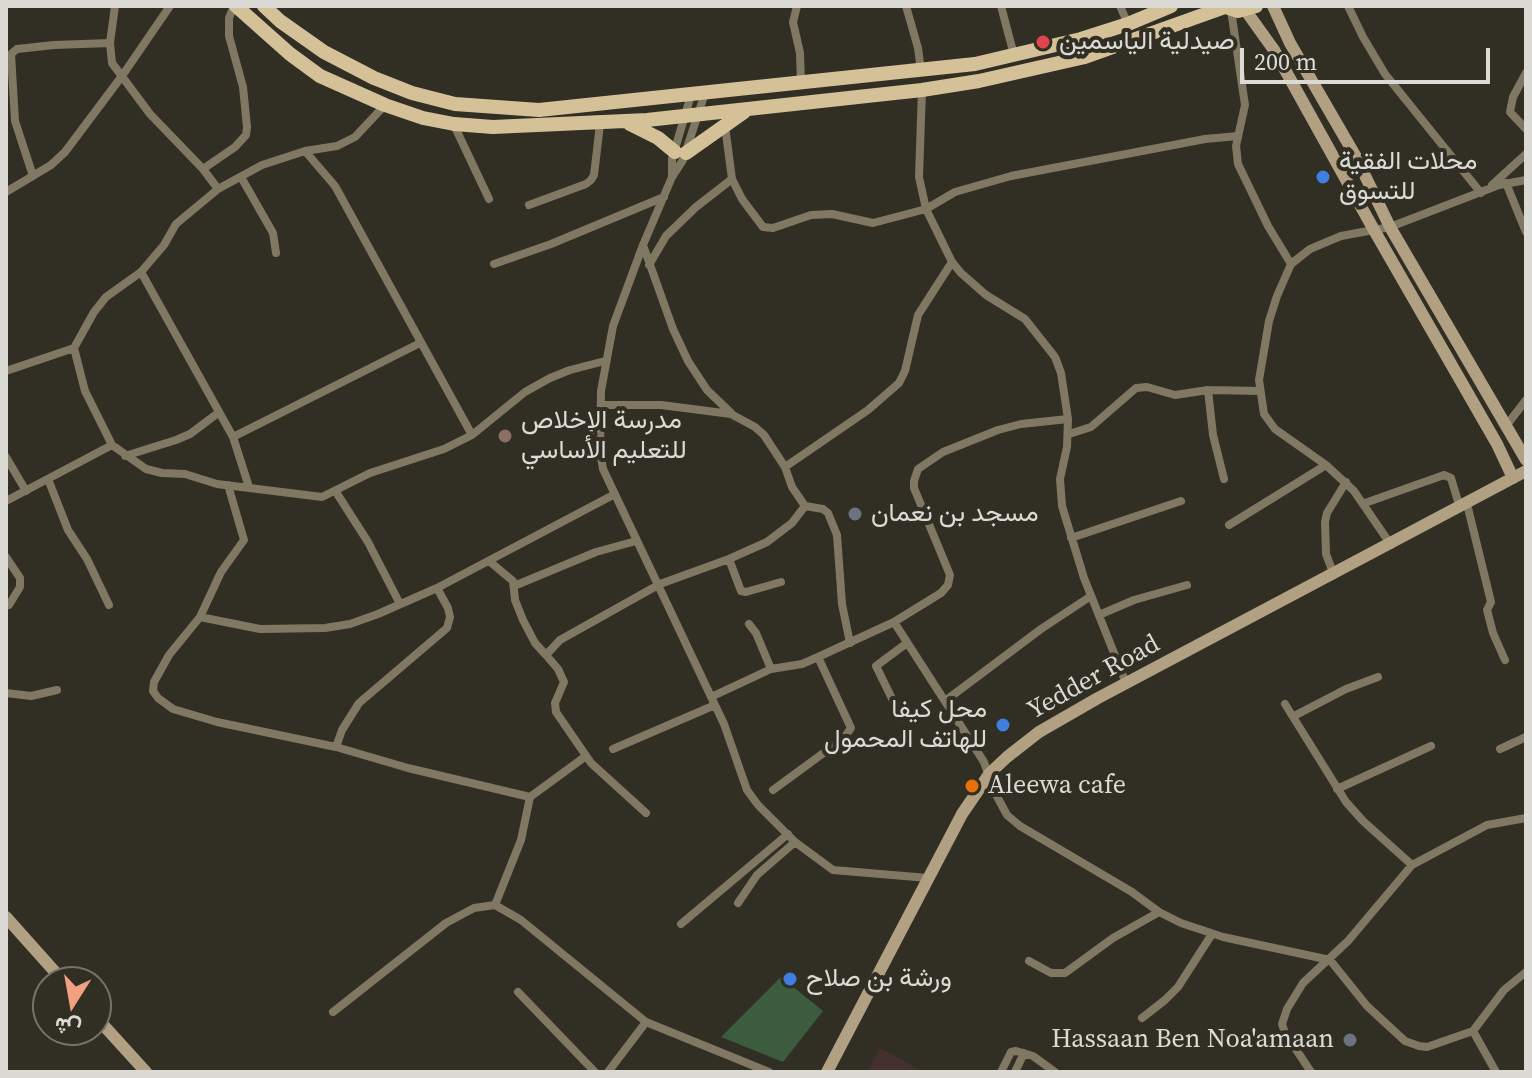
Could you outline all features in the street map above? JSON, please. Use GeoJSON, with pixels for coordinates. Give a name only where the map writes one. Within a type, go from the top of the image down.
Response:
{"type":"FeatureCollection","features":[{"type":"Feature","properties":{"kind":"main road"},"geometry":{"type":"LineString","coordinates":[[235,6],[320,76],[385,105],[454,124],[493,127],[600,124],[746,111],[922,90],[1036,70],[1236,8]]}},
{"type":"Feature","properties":{"kind":"main road"},"geometry":{"type":"LineString","coordinates":[[264,6],[324,52],[374,78],[412,93],[455,104],[539,110],[921,71],[1014,55],[1128,24],[1171,6]]}},
{"type":"Feature","properties":{"kind":"main road"},"geometry":{"type":"LineString","coordinates":[[622,122],[649,132],[680,152],[746,111]]}},
{"type":"Feature","properties":{"kind":"street"},"geometry":{"type":"LineString","coordinates":[[115,6],[110,43],[112,63],[150,114],[218,189]]}},
{"type":"Feature","properties":{"kind":"street"},"geometry":{"type":"LineString","coordinates":[[6,192],[65,152],[170,6]]}},
{"type":"Feature","properties":{"kind":"street"},"geometry":{"type":"LineString","coordinates":[[203,169],[235,147],[246,135],[243,87],[229,36],[229,18],[235,6]]}},
{"type":"Feature","properties":{"kind":"street"},"geometry":{"type":"LineString","coordinates":[[797,6],[793,22],[800,53],[801,84]]}},
{"type":"Feature","properties":{"kind":"street"},"geometry":{"type":"LineString","coordinates":[[906,6],[921,71]]}},
{"type":"Feature","properties":{"kind":"street"},"geometry":{"type":"LineString","coordinates":[[1001,6],[1014,55]]}},
{"type":"Feature","properties":{"kind":"street"},"geometry":{"type":"LineString","coordinates":[[1120,6],[1128,24]]}},
{"type":"Feature","properties":{"kind":"street"},"geometry":{"type":"LineString","coordinates":[[1273,6],[1297,55],[1356,157],[1390,227],[1526,460]]}},
{"type":"Feature","properties":{"kind":"street"},"geometry":{"type":"LineString","coordinates":[[1348,6],[1385,74],[1483,192]]}},
{"type":"Feature","properties":{"kind":"street"},"geometry":{"type":"LineString","coordinates":[[1236,8],[1245,105],[1238,136],[1238,164],[1268,226],[1291,264]]}},
{"type":"Feature","properties":{"kind":"street"},"geometry":{"type":"LineString","coordinates":[[1236,8],[1274,50],[1497,444],[1513,478]]}},
{"type":"Feature","properties":{"kind":"street"},"geometry":{"type":"LineString","coordinates":[[33,176],[10,123],[11,54],[17,49],[110,43]]}},
{"type":"Feature","properties":{"kind":"street"},"geometry":{"type":"LineString","coordinates":[[1526,73],[1513,97],[1510,112],[1526,129]]}},
{"type":"Feature","properties":{"kind":"street"},"geometry":{"type":"LineString","coordinates":[[922,90],[919,177],[926,209],[952,262],[986,295],[1025,319],[1055,357],[1061,373],[1069,434],[1060,489],[1071,538],[1126,683]]}},
{"type":"Feature","properties":{"kind":"street"},"geometry":{"type":"LineString","coordinates":[[692,115],[698,94]]}},
{"type":"Feature","properties":{"kind":"street"},"geometry":{"type":"LineString","coordinates":[[698,94],[672,177],[613,326],[605,361],[601,405],[600,451],[603,469],[713,701],[747,790],[758,805],[795,842],[833,870],[928,878]]}},
{"type":"Feature","properties":{"kind":"street"},"geometry":{"type":"LineString","coordinates":[[6,371],[74,348],[106,297],[141,272],[164,245],[176,224],[218,189],[262,165],[305,151],[323,150],[355,137],[385,105]]}},
{"type":"Feature","properties":{"kind":"street"},"geometry":{"type":"LineString","coordinates":[[454,124],[489,199]]}},
{"type":"Feature","properties":{"kind":"street"},"geometry":{"type":"LineString","coordinates":[[529,205],[591,180],[600,124]]}},
{"type":"Feature","properties":{"kind":"street"},"geometry":{"type":"LineString","coordinates":[[725,126],[732,179],[760,225],[768,229],[811,215],[832,214],[873,223],[926,209],[955,192],[1011,176],[1205,139],[1238,136]]}},
{"type":"Feature","properties":{"kind":"street"},"geometry":{"type":"LineString","coordinates":[[305,151],[335,186],[472,435]]}},
{"type":"Feature","properties":{"kind":"street"},"geometry":{"type":"LineString","coordinates":[[1483,192],[1526,154]]}},
{"type":"Feature","properties":{"kind":"street"},"geometry":{"type":"LineString","coordinates":[[241,177],[273,233],[276,253]]}},
{"type":"Feature","properties":{"kind":"street"},"geometry":{"type":"LineString","coordinates":[[649,265],[666,236],[732,179]]}},
{"type":"Feature","properties":{"kind":"street"},"geometry":{"type":"LineString","coordinates":[[1391,545],[1365,503],[1346,482],[1270,424],[1261,406],[1260,391],[1269,321],[1291,264],[1299,255],[1341,236],[1390,227],[1506,183],[1526,180]]}},
{"type":"Feature","properties":{"kind":"street"},"geometry":{"type":"LineString","coordinates":[[1506,183],[1526,232]]}},
{"type":"Feature","properties":{"kind":"street"},"geometry":{"type":"LineString","coordinates":[[494,264],[664,197]]}},
{"type":"Feature","properties":{"kind":"street"},"geometry":{"type":"LineString","coordinates":[[643,245],[673,329],[688,361],[707,390],[731,414],[764,435],[805,506],[828,513],[837,535],[842,604],[850,643]]}},
{"type":"Feature","properties":{"kind":"street"},"geometry":{"type":"LineString","coordinates":[[785,467],[868,410],[899,383],[905,371],[918,315],[952,262]]}},
{"type":"Feature","properties":{"kind":"street"},"geometry":{"type":"LineString","coordinates":[[141,272],[233,437],[249,487]]}},
{"type":"Feature","properties":{"kind":"street"},"geometry":{"type":"LineString","coordinates":[[233,437],[420,343]]}},
{"type":"Feature","properties":{"kind":"street"},"geometry":{"type":"LineString","coordinates":[[74,348],[85,391],[112,445],[125,456],[146,469],[162,473],[185,474],[228,485],[307,497],[322,497],[370,473],[444,449],[472,435],[525,392],[550,378],[605,361]]}},
{"type":"Feature","properties":{"kind":"street"},"geometry":{"type":"LineString","coordinates":[[1069,434],[1091,427],[1136,388],[1147,387],[1175,395],[1208,390],[1260,391]]}},
{"type":"Feature","properties":{"kind":"street"},"geometry":{"type":"LineString","coordinates":[[1208,390],[1213,435],[1224,479]]}},
{"type":"Feature","properties":{"kind":"street"},"geometry":{"type":"LineString","coordinates":[[1509,431],[1526,400]]}},
{"type":"Feature","properties":{"kind":"street"},"geometry":{"type":"LineString","coordinates":[[601,405],[661,405],[731,414]]}},
{"type":"Feature","properties":{"kind":"street"},"geometry":{"type":"LineString","coordinates":[[125,456],[183,437],[218,413]]}},
{"type":"Feature","properties":{"kind":"street"},"geometry":{"type":"LineString","coordinates":[[613,749],[771,669],[802,664],[850,643],[894,622],[941,593],[950,575],[914,488],[918,469],[943,452],[998,430],[1068,419]]}},
{"type":"Feature","properties":{"kind":"street"},"geometry":{"type":"LineString","coordinates":[[1509,431],[1526,447]]}},
{"type":"Feature","properties":{"kind":"street"},"geometry":{"type":"LineString","coordinates":[[1494,489],[1501,465],[1497,444]]}},
{"type":"Feature","properties":{"kind":"street"},"geometry":{"type":"LineString","coordinates":[[6,501],[112,445]]}},
{"type":"Feature","properties":{"kind":"street"},"geometry":{"type":"LineString","coordinates":[[6,457],[26,491]]}},
{"type":"Feature","properties":{"kind":"street"},"geometry":{"type":"LineString","coordinates":[[1229,525],[1326,465]]}},
{"type":"Feature","properties":{"kind":"street","name":"Yedder Road"},"geometry":{"type":"LineString","coordinates":[[827,1072],[962,814],[990,773],[1039,732],[1526,471]]}},
{"type":"Feature","properties":{"kind":"street"},"geometry":{"type":"LineString","coordinates":[[1365,503],[1444,475],[1451,478],[1464,506],[1491,602],[1487,610],[1493,633],[1505,660]]}},
{"type":"Feature","properties":{"kind":"street"},"geometry":{"type":"LineString","coordinates":[[48,479],[68,530],[87,559],[109,605]]}},
{"type":"Feature","properties":{"kind":"street"},"geometry":{"type":"LineString","coordinates":[[1334,575],[1326,554],[1325,522],[1327,513],[1346,482]]}},
{"type":"Feature","properties":{"kind":"street"},"geometry":{"type":"LineString","coordinates":[[228,485],[244,540],[221,572],[200,617],[169,655],[154,682],[153,691],[158,698],[173,709],[217,722],[336,747],[530,797]]}},
{"type":"Feature","properties":{"kind":"street"},"geometry":{"type":"LineString","coordinates":[[336,492],[368,542],[400,604]]}},
{"type":"Feature","properties":{"kind":"street"},"geometry":{"type":"LineString","coordinates":[[200,617],[260,629],[325,628],[350,624],[437,588],[615,494]]}},
{"type":"Feature","properties":{"kind":"street"},"geometry":{"type":"LineString","coordinates":[[1071,538],[1181,501]]}},
{"type":"Feature","properties":{"kind":"street"},"geometry":{"type":"LineString","coordinates":[[546,655],[560,640],[660,584],[729,559],[778,534],[805,506]]}},
{"type":"Feature","properties":{"kind":"street"},"geometry":{"type":"LineString","coordinates":[[514,586],[596,552],[636,541]]}},
{"type":"Feature","properties":{"kind":"street"},"geometry":{"type":"LineString","coordinates":[[6,557],[20,578],[20,587],[9,605]]}},
{"type":"Feature","properties":{"kind":"street"},"geometry":{"type":"LineString","coordinates":[[729,559],[741,591],[781,582]]}},
{"type":"Feature","properties":{"kind":"street"},"geometry":{"type":"LineString","coordinates":[[489,561],[509,576],[523,620],[535,643],[558,669],[564,682],[555,703],[556,712],[586,756],[646,813]]}},
{"type":"Feature","properties":{"kind":"street"},"geometry":{"type":"LineString","coordinates":[[1099,615],[1134,600],[1187,585]]}},
{"type":"Feature","properties":{"kind":"street"},"geometry":{"type":"LineString","coordinates":[[336,747],[346,722],[359,703],[447,628],[448,608],[437,588]]}},
{"type":"Feature","properties":{"kind":"street"},"geometry":{"type":"LineString","coordinates":[[945,701],[1041,629],[1091,596]]}},
{"type":"Feature","properties":{"kind":"street"},"geometry":{"type":"LineString","coordinates":[[894,622],[990,773],[998,801],[1013,821],[1132,892],[1159,912],[1212,934],[1330,960],[1367,1006],[1411,1044],[1427,1047],[1473,1031],[1504,990],[1526,972]]}},
{"type":"Feature","properties":{"kind":"street"},"geometry":{"type":"LineString","coordinates":[[749,624],[771,669]]}},
{"type":"Feature","properties":{"kind":"street"},"geometry":{"type":"LineString","coordinates":[[901,717],[876,666],[907,643]]}},
{"type":"Feature","properties":{"kind":"street"},"geometry":{"type":"LineString","coordinates":[[773,790],[844,738],[851,728],[818,657]]}},
{"type":"Feature","properties":{"kind":"street"},"geometry":{"type":"LineString","coordinates":[[1294,716],[1346,689],[1378,677]]}},
{"type":"Feature","properties":{"kind":"street"},"geometry":{"type":"LineString","coordinates":[[6,693],[31,696],[57,690]]}},
{"type":"Feature","properties":{"kind":"street"},"geometry":{"type":"LineString","coordinates":[[1285,704],[1337,789],[1363,821],[1412,865]]}},
{"type":"Feature","properties":{"kind":"street"},"geometry":{"type":"LineString","coordinates":[[1500,749],[1526,737]]}},
{"type":"Feature","properties":{"kind":"street"},"geometry":{"type":"LineString","coordinates":[[1337,789],[1431,746]]}},
{"type":"Feature","properties":{"kind":"street"},"geometry":{"type":"LineString","coordinates":[[495,905],[521,840],[530,797],[586,756]]}},
{"type":"Feature","properties":{"kind":"street"},"geometry":{"type":"LineString","coordinates":[[1311,1072],[1285,1033],[1283,1017],[1303,983],[1330,960],[1367,920],[1412,865],[1474,831],[1500,821],[1526,818]]}},
{"type":"Feature","properties":{"kind":"street"},"geometry":{"type":"LineString","coordinates":[[681,924],[788,834]]}},
{"type":"Feature","properties":{"kind":"street"},"geometry":{"type":"LineString","coordinates":[[738,903],[757,875],[795,842]]}},
{"type":"Feature","properties":{"kind":"street"},"geometry":{"type":"LineString","coordinates":[[333,1012],[446,923],[474,908],[495,905],[521,920],[646,1022],[754,1069],[769,1072]]}},
{"type":"Feature","properties":{"kind":"street"},"geometry":{"type":"LineString","coordinates":[[1029,961],[1051,973],[1065,973],[1113,938],[1159,912]]}},
{"type":"Feature","properties":{"kind":"street"},"geometry":{"type":"LineString","coordinates":[[6,917],[50,966]]}},
{"type":"Feature","properties":{"kind":"street"},"geometry":{"type":"LineString","coordinates":[[1142,1018],[1178,987],[1212,934]]}},
{"type":"Feature","properties":{"kind":"street"},"geometry":{"type":"LineString","coordinates":[[518,992],[595,1072]]}},
{"type":"Feature","properties":{"kind":"street"},"geometry":{"type":"LineString","coordinates":[[608,1072],[646,1022]]}},
{"type":"Feature","properties":{"kind":"street"},"geometry":{"type":"LineString","coordinates":[[1473,1031],[1496,1072]]}},
{"type":"Feature","properties":{"kind":"street"},"geometry":{"type":"LineString","coordinates":[[112,1035],[146,1072]]}},
{"type":"Feature","properties":{"kind":"street"},"geometry":{"type":"LineString","coordinates":[[1001,1072],[1011,1052],[1038,1059],[1055,1072]]}},
{"type":"Feature","properties":{"kind":"street"},"geometry":{"type":"LineString","coordinates":[[1015,1072],[1024,1053]]}},
{"type":"Feature","properties":{"kind":"shaded area"},"geometry":{"type":"Polygon","coordinates":[[[880,1048],[924,1072],[867,1072],[880,1048]]]}},
{"type":"Feature","properties":{"kind":"green space"},"geometry":{"type":"Polygon","coordinates":[[[781,977],[823,1011],[783,1062],[721,1037],[781,977]]]}},
{"type":"Feature","properties":{"kind":"place","name":"صيدلية الياسمين"},"geometry":{"type":"Point","coordinates":[1043,42]}},
{"type":"Feature","properties":{"kind":"place","name":"محلات الفقية للتسوق"},"geometry":{"type":"Point","coordinates":[1323,177]}},
{"type":"Feature","properties":{"kind":"place","name":"مدرسة الإخلاص للتعليم الأساسي"},"geometry":{"type":"Point","coordinates":[505,436]}},
{"type":"Feature","properties":{"kind":"place","name":"مسجد بن نعمان"},"geometry":{"type":"Point","coordinates":[855,514]}},
{"type":"Feature","properties":{"kind":"place","name":"محل كيفا للهاتف المحمول"},"geometry":{"type":"Point","coordinates":[1003,725]}},
{"type":"Feature","properties":{"kind":"place","name":"Aleewa cafe"},"geometry":{"type":"Point","coordinates":[972,786]}},
{"type":"Feature","properties":{"kind":"place","name":"ورشة بن صلاح"},"geometry":{"type":"Point","coordinates":[790,979]}},
{"type":"Feature","properties":{"kind":"place","name":"Hassaan Ben Noa'amaan"},"geometry":{"type":"Point","coordinates":[1350,1040]}}]}
